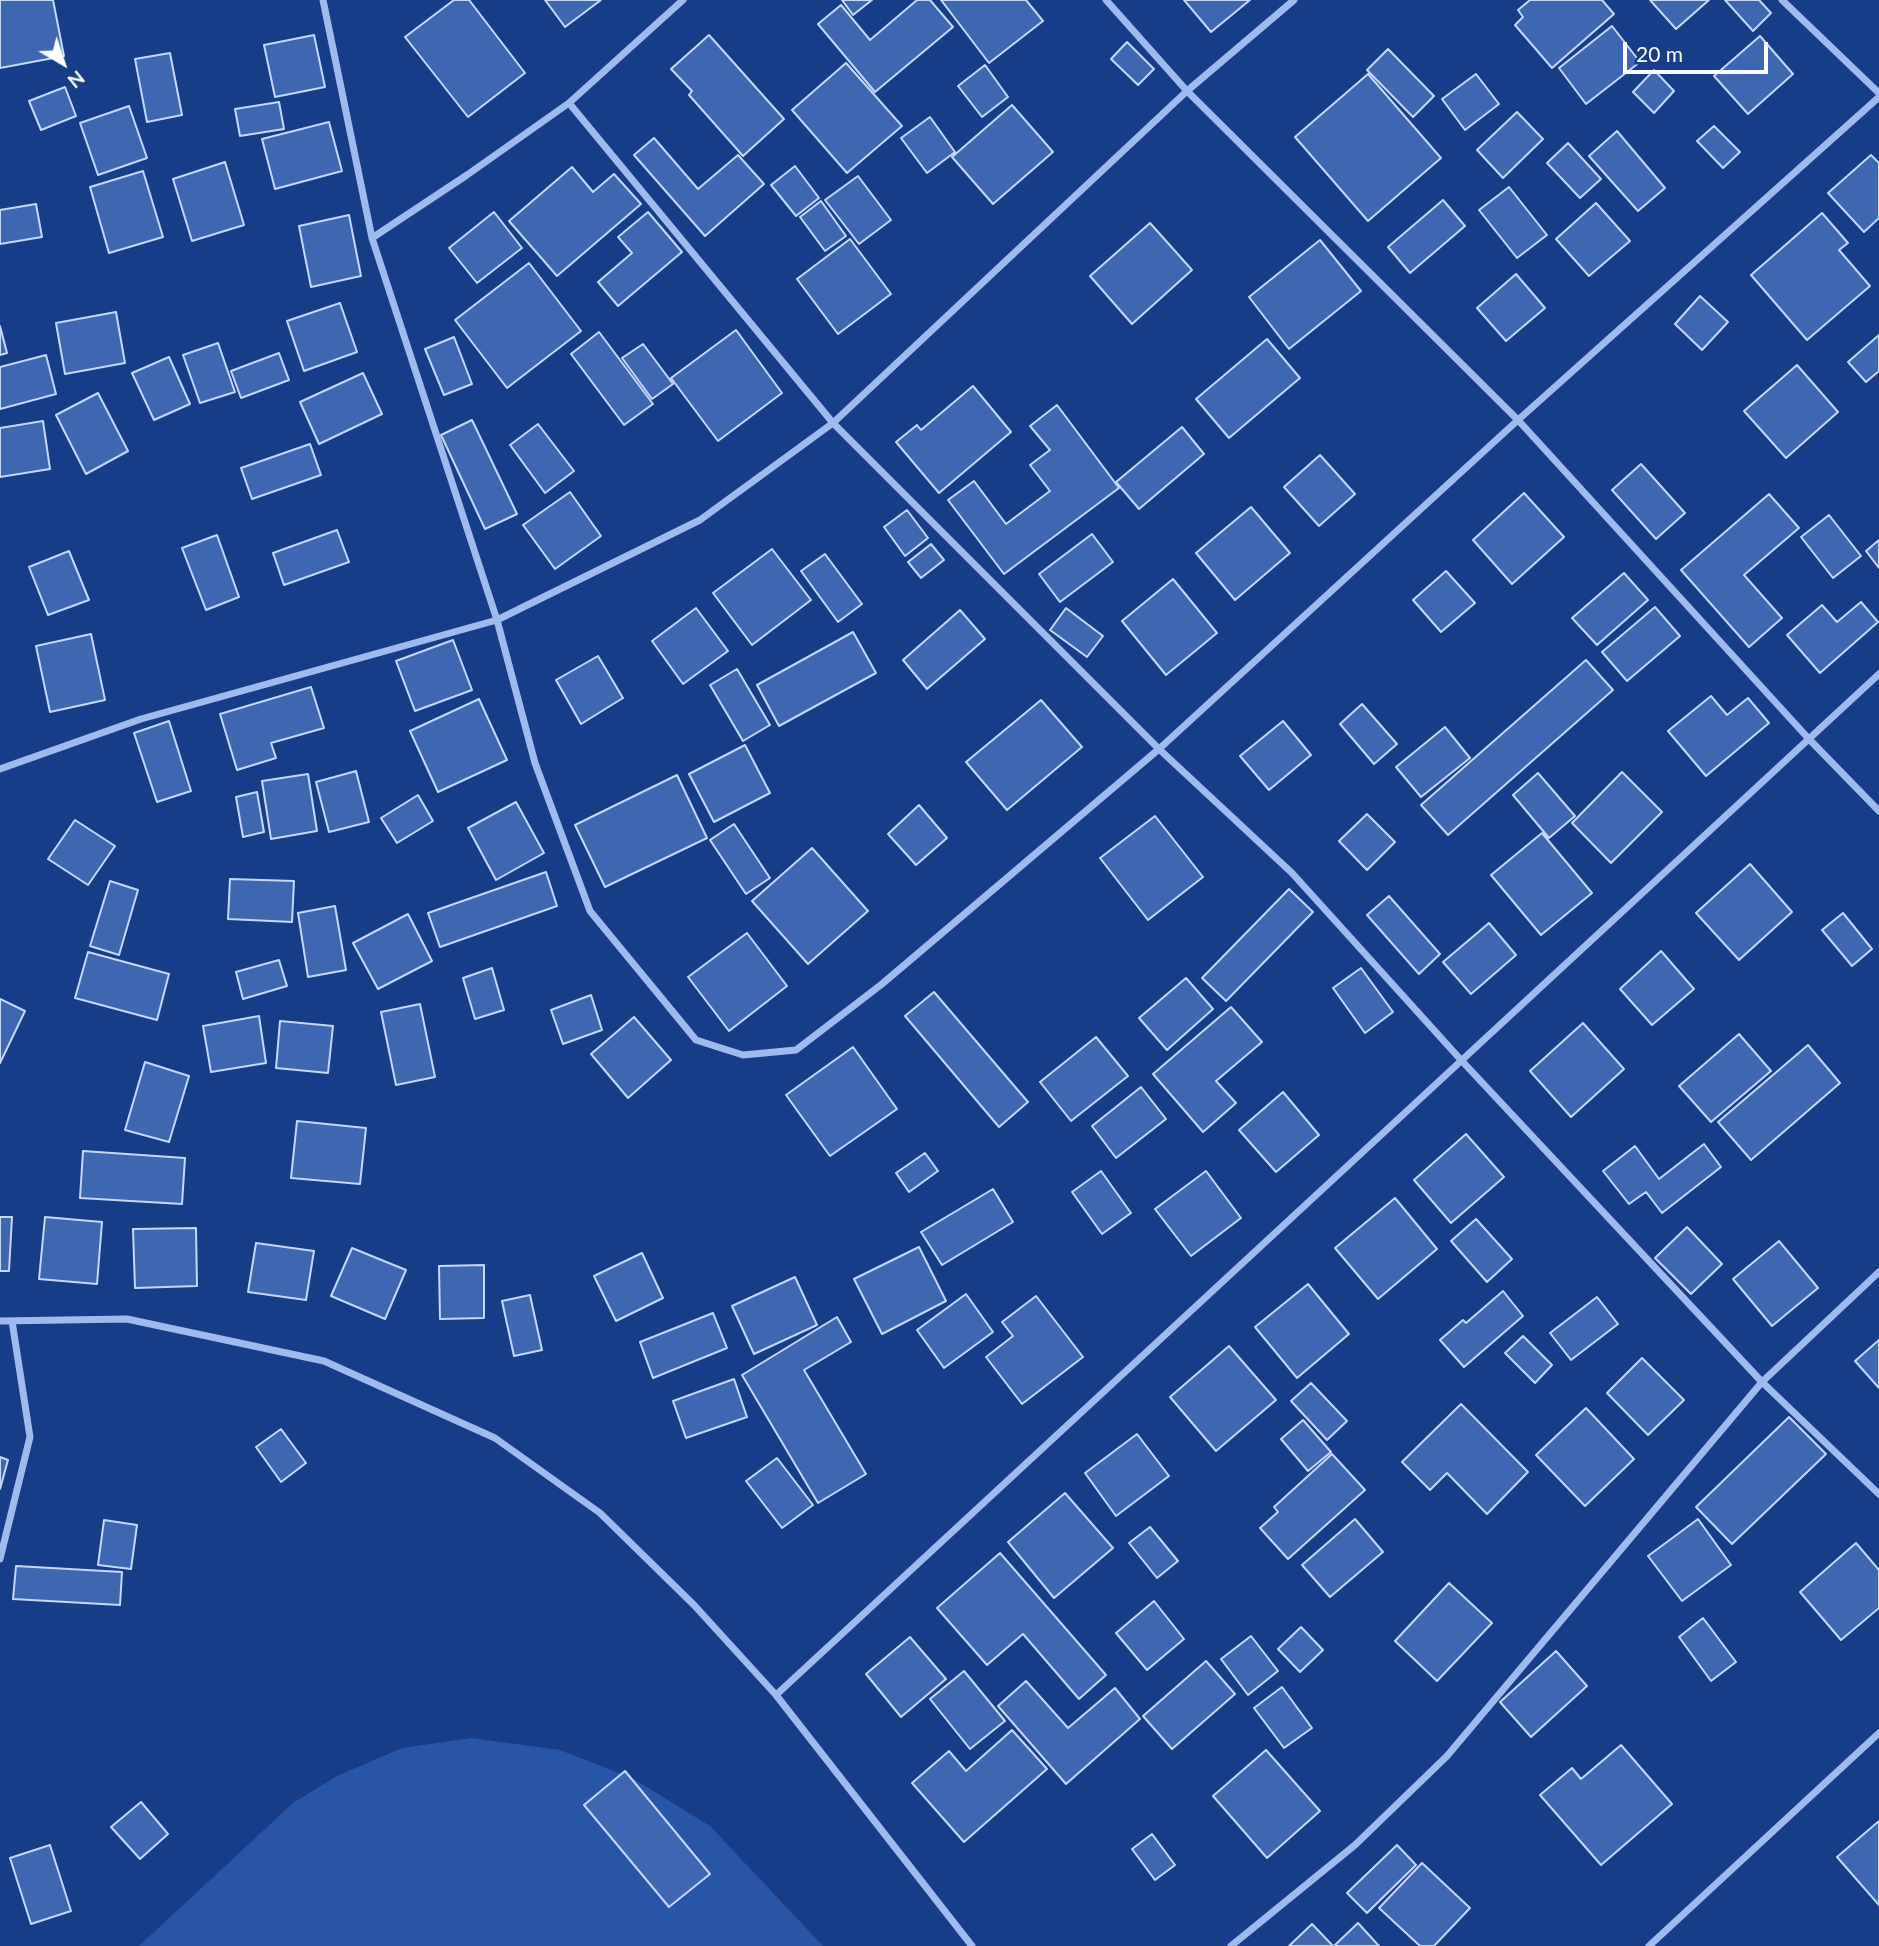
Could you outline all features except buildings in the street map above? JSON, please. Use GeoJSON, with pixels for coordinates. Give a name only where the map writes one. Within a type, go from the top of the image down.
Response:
{"type":"FeatureCollection","features":[{"type":"Feature","properties":{"kind":"street"},"geometry":{"type":"LineString","coordinates":[[323,0],[372,238],[497,620],[535,763],[590,911],[696,1040],[743,1055],[796,1050],[882,984],[1158,750],[1518,420],[1879,95],[1782,0]]}},
{"type":"Feature","properties":{"kind":"street"},"geometry":{"type":"LineString","coordinates":[[372,238],[569,103],[683,0]]}},
{"type":"Feature","properties":{"kind":"street"},"geometry":{"type":"LineString","coordinates":[[1106,0],[1187,91],[1518,420],[1808,738],[1879,811]]}},
{"type":"Feature","properties":{"kind":"street"},"geometry":{"type":"LineString","coordinates":[[0,769],[141,719],[497,620],[700,520],[833,423],[1187,91],[1294,0]]}},
{"type":"Feature","properties":{"kind":"street"},"geometry":{"type":"LineString","coordinates":[[569,103],[833,423],[1158,750],[1292,873],[1461,1060],[1762,1382],[1879,1494]]}},
{"type":"Feature","properties":{"kind":"street"},"geometry":{"type":"LineString","coordinates":[[776,1695],[1879,674]]}},
{"type":"Feature","properties":{"kind":"street"},"geometry":{"type":"LineString","coordinates":[[1231,1946],[1355,1845],[1447,1756],[1762,1382],[1879,1272]]}},
{"type":"Feature","properties":{"kind":"street"},"geometry":{"type":"LineString","coordinates":[[0,1321],[127,1319],[324,1360],[495,1438],[600,1513],[694,1605],[776,1695],[972,1946]]}},
{"type":"Feature","properties":{"kind":"street"},"geometry":{"type":"LineString","coordinates":[[0,1559],[30,1437],[12,1321]]}},
{"type":"Feature","properties":{"kind":"street"},"geometry":{"type":"LineString","coordinates":[[1649,1946],[1879,1733]]}},
{"type":"Feature","properties":{"kind":"shaded area"},"geometry":{"type":"Polygon","coordinates":[[[471,1738],[560,1750],[634,1779],[710,1826],[823,1946],[139,1946],[293,1803],[337,1776],[402,1748],[471,1738]]]}}]}
